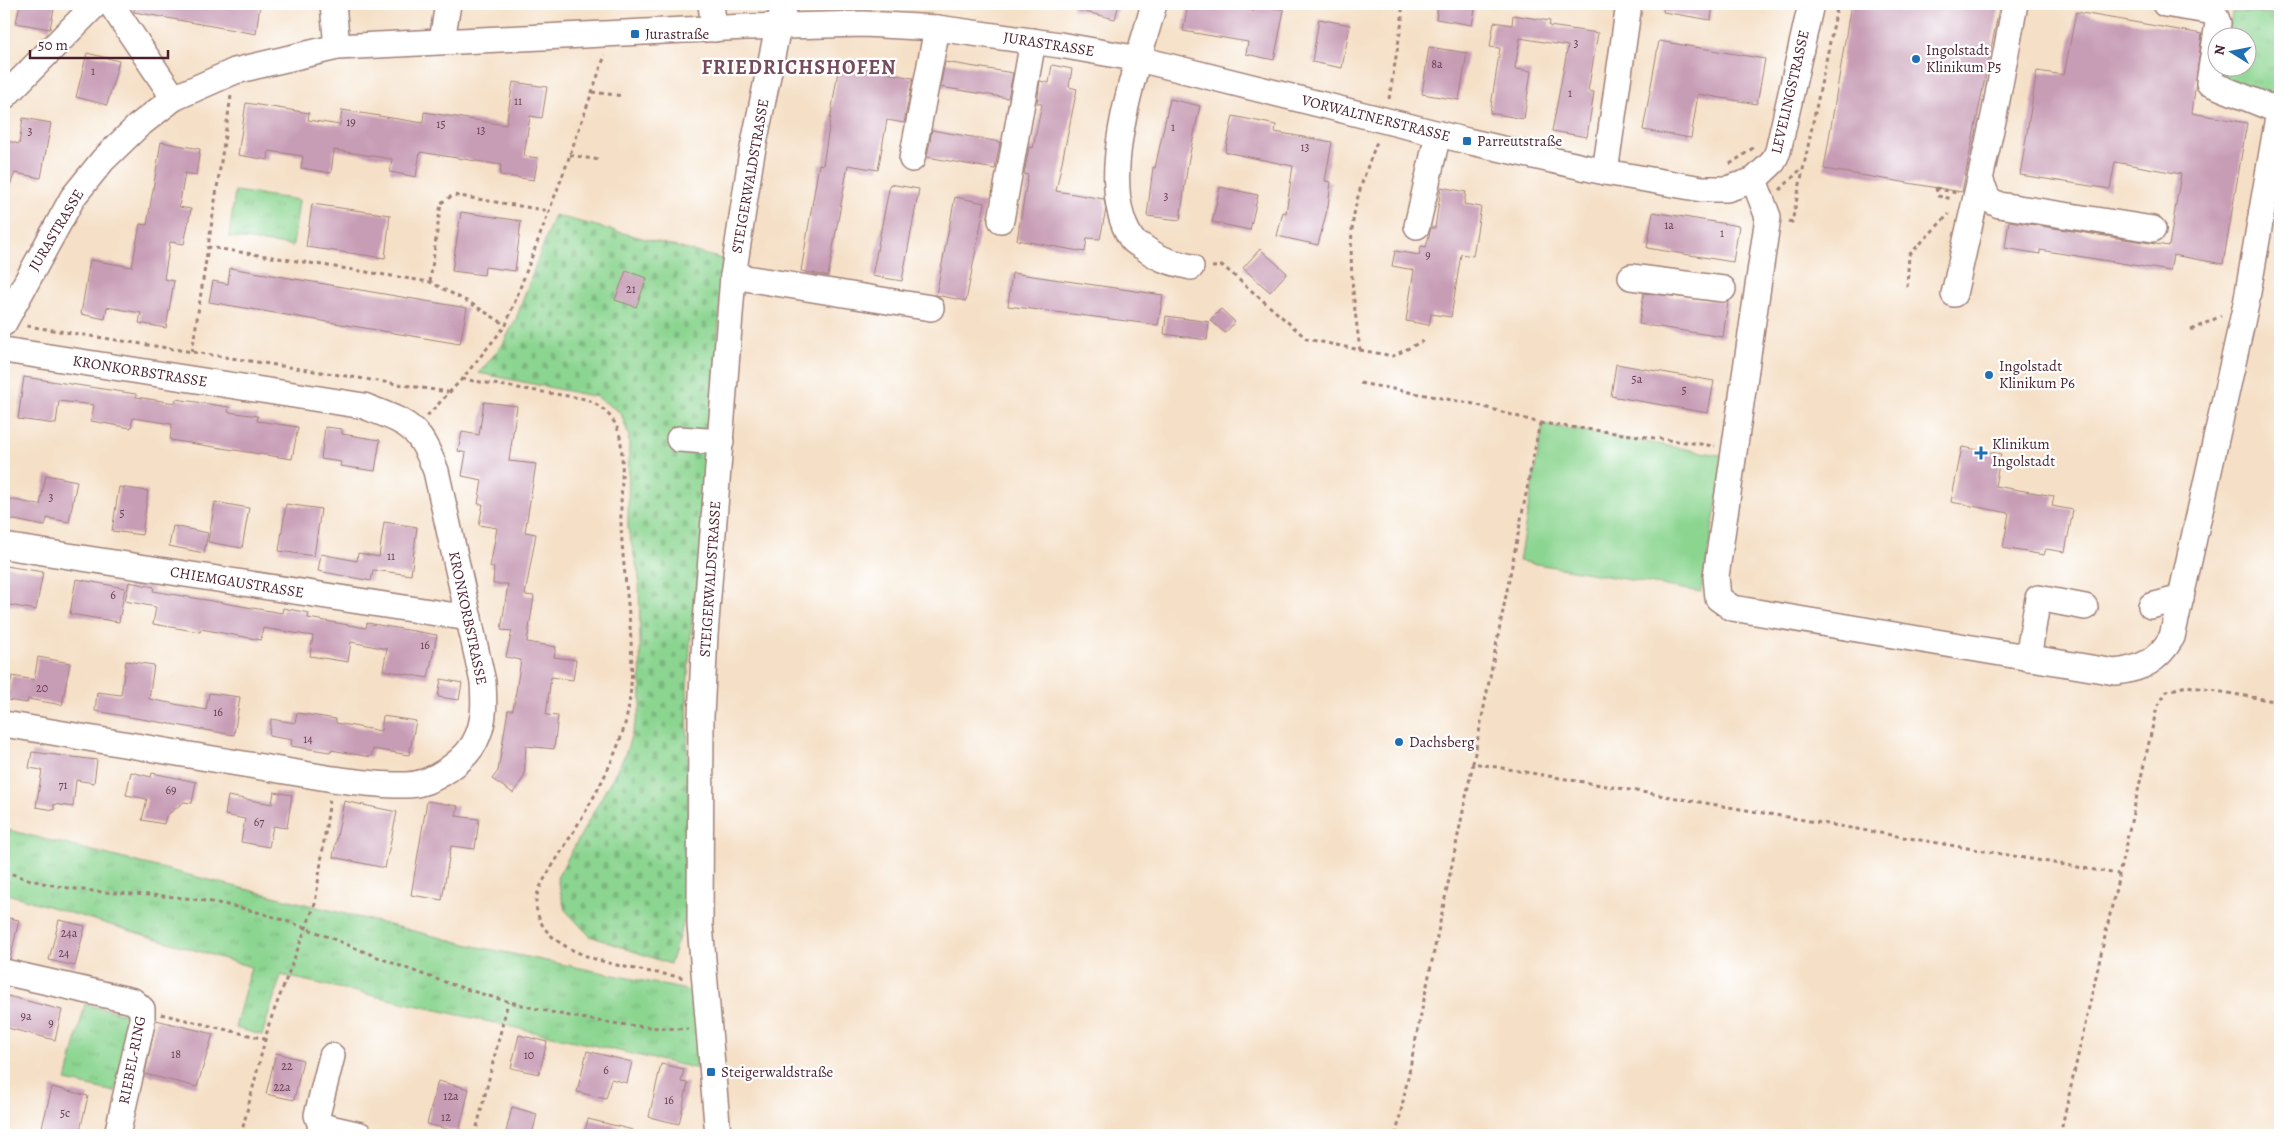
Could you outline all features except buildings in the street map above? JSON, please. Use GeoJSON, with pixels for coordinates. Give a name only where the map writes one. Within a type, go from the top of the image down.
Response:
{"type":"FeatureCollection","features":[{"type":"Feature","properties":{"kind":"street"},"geometry":{"type":"LineString","coordinates":[[4,97],[96,4]]}},
{"type":"Feature","properties":{"kind":"street"},"geometry":{"type":"LineString","coordinates":[[111,4],[174,98]]}},
{"type":"Feature","properties":{"kind":"street"},"geometry":{"type":"LineString","coordinates":[[333,4],[337,47]]}},
{"type":"Feature","properties":{"kind":"street"},"geometry":{"type":"LineString","coordinates":[[442,40],[448,4]]}},
{"type":"Feature","properties":{"kind":"street"},"geometry":{"type":"LineString","coordinates":[[711,4],[714,29]]}},
{"type":"Feature","properties":{"kind":"street"},"geometry":{"type":"LineString","coordinates":[[1154,4],[1126,101],[1117,162],[1119,206],[1131,239],[1160,260],[1191,267]]}},
{"type":"Feature","properties":{"kind":"street"},"geometry":{"type":"LineString","coordinates":[[1605,172],[1629,4]]}},
{"type":"Feature","properties":{"kind":"street","name":"LEVELINGSTRASSE"},"geometry":{"type":"LineString","coordinates":[[1702,189],[1727,189],[1754,180],[1773,162],[1778,151],[1810,4]]}},
{"type":"Feature","properties":{"kind":"street"},"geometry":{"type":"LineString","coordinates":[[1954,294],[1971,196],[1994,116],[2015,4]]}},
{"type":"Feature","properties":{"kind":"street"},"geometry":{"type":"LineString","coordinates":[[1754,180],[1768,217],[1733,448],[1716,576],[1718,598],[1732,608],[2116,672],[2134,670],[2150,663],[2164,650],[2172,637],[2246,304],[2279,111],[2208,83],[2218,22],[2214,12],[2165,4]]}},
{"type":"Feature","properties":{"kind":"street","name":"JURASTRASSE"},"geometry":{"type":"LineString","coordinates":[[4,322],[73,197],[103,160],[138,126],[174,98],[234,71],[337,47],[442,40],[612,35],[714,29],[781,15],[864,24],[937,28],[1033,41],[1139,59]]}},
{"type":"Feature","properties":{"kind":"street","name":"STEIGERWALDSTRASSE"},"geometry":{"type":"LineString","coordinates":[[718,1135],[700,925],[701,716],[706,626],[734,276],[751,158],[781,15]]}},
{"type":"Feature","properties":{"kind":"street"},"geometry":{"type":"LineString","coordinates":[[912,159],[937,28]]}},
{"type":"Feature","properties":{"kind":"street"},"geometry":{"type":"LineString","coordinates":[[1001,220],[1033,41]]}},
{"type":"Feature","properties":{"kind":"street","name":"VORWALTNERSTRASSE"},"geometry":{"type":"LineString","coordinates":[[1139,59],[1384,122],[1605,172],[1702,189]]}},
{"type":"Feature","properties":{"kind":"street"},"geometry":{"type":"LineString","coordinates":[[1417,226],[1438,134]]}},
{"type":"Feature","properties":{"kind":"street"},"geometry":{"type":"LineString","coordinates":[[1971,196],[1999,204],[2153,229]]}},
{"type":"Feature","properties":{"kind":"street"},"geometry":{"type":"LineString","coordinates":[[734,276],[931,308]]}},
{"type":"Feature","properties":{"kind":"street"},"geometry":{"type":"LineString","coordinates":[[1631,276],[1723,289]]}},
{"type":"Feature","properties":{"kind":"street","name":"KRONKORBSTRASSE"},"geometry":{"type":"LineString","coordinates":[[4,350],[364,406],[396,419],[415,430],[426,446],[436,471],[483,682],[484,705],[478,737],[460,760],[432,780],[408,786],[382,785],[333,778],[4,724]]}},
{"type":"Feature","properties":{"kind":"street"},"geometry":{"type":"LineString","coordinates":[[679,439],[721,442]]}},
{"type":"Feature","properties":{"kind":"street","name":"CHIEMGAUSTRASSE"},"geometry":{"type":"LineString","coordinates":[[4,546],[469,618]]}},
{"type":"Feature","properties":{"kind":"street"},"geometry":{"type":"LineString","coordinates":[[2028,658],[2038,598],[2085,607]]}},
{"type":"Feature","properties":{"kind":"street"},"geometry":{"type":"LineString","coordinates":[[2150,606],[2181,598]]}},
{"type":"Feature","properties":{"kind":"street","name":"RIEBEL-RING"},"geometry":{"type":"LineString","coordinates":[[4,972],[132,1001],[142,1009],[142,1023],[117,1135]]}},
{"type":"Feature","properties":{"kind":"street"},"geometry":{"type":"LineString","coordinates":[[332,1056],[317,1115],[320,1130],[360,1135]]}},
{"type":"Feature","properties":{"kind":"path"},"geometry":{"type":"LineString","coordinates":[[1360,350],[1352,286],[1352,230],[1360,192],[1384,122],[1402,21],[1402,4]]}},
{"type":"Feature","properties":{"kind":"path"},"geometry":{"type":"LineString","coordinates":[[1802,167],[1838,4]]}},
{"type":"Feature","properties":{"kind":"path"},"geometry":{"type":"LineString","coordinates":[[415,430],[462,379],[506,326],[550,210],[612,35]]}},
{"type":"Feature","properties":{"kind":"path"},"geometry":{"type":"LineString","coordinates":[[187,379],[234,71]]}},
{"type":"Feature","properties":{"kind":"path"},"geometry":{"type":"LineString","coordinates":[[592,92],[623,96]]}},
{"type":"Feature","properties":{"kind":"path"},"geometry":{"type":"LineString","coordinates":[[570,155],[599,160]]}},
{"type":"Feature","properties":{"kind":"path"},"geometry":{"type":"LineString","coordinates":[[1936,188],[1971,196]]}},
{"type":"Feature","properties":{"kind":"path"},"geometry":{"type":"LineString","coordinates":[[430,282],[441,203],[453,195],[550,210]]}},
{"type":"Feature","properties":{"kind":"path"},"geometry":{"type":"LineString","coordinates":[[1906,287],[1909,254],[1971,196]]}},
{"type":"Feature","properties":{"kind":"path"},"geometry":{"type":"LineString","coordinates":[[208,247],[430,282],[472,304],[506,326]]}},
{"type":"Feature","properties":{"kind":"path"},"geometry":{"type":"LineString","coordinates":[[1191,267],[1223,266],[1306,339],[1393,356],[1423,340]]}},
{"type":"Feature","properties":{"kind":"path"},"geometry":{"type":"LineString","coordinates":[[2191,330],[2246,304]]}},
{"type":"Feature","properties":{"kind":"path"},"geometry":{"type":"LineString","coordinates":[[4,322],[448,392]]}},
{"type":"Feature","properties":{"kind":"path"},"geometry":{"type":"LineString","coordinates":[[462,379],[586,399],[597,404],[606,412],[620,436],[621,524],[633,675],[630,704],[622,736],[606,774],[542,883],[536,899],[538,918],[556,939],[582,956],[704,982]]}},
{"type":"Feature","properties":{"kind":"path"},"geometry":{"type":"LineString","coordinates":[[1360,383],[1474,404],[1540,423],[1733,448]]}},
{"type":"Feature","properties":{"kind":"path"},"geometry":{"type":"LineString","coordinates":[[1396,1135],[1473,763],[1540,423]]}},
{"type":"Feature","properties":{"kind":"path"},"geometry":{"type":"LineString","coordinates":[[2060,1135],[2157,707],[2167,691],[2187,686],[2280,702]]}},
{"type":"Feature","properties":{"kind":"path"},"geometry":{"type":"LineString","coordinates":[[1473,763],[2118,874]]}},
{"type":"Feature","properties":{"kind":"path"},"geometry":{"type":"LineString","coordinates":[[241,1135],[269,1024],[315,904],[333,778]]}},
{"type":"Feature","properties":{"kind":"path"},"geometry":{"type":"LineString","coordinates":[[4,871],[27,880],[68,890],[208,901],[251,910],[307,928],[440,980],[508,1002],[602,1022],[661,1028],[708,1030]]}},
{"type":"Feature","properties":{"kind":"path"},"geometry":{"type":"LineString","coordinates":[[475,1135],[508,1002]]}},
{"type":"Feature","properties":{"kind":"path"},"geometry":{"type":"LineString","coordinates":[[142,1009],[265,1040]]}},
{"type":"Feature","properties":{"kind":"green space"},"geometry":{"type":"Polygon","coordinates":[[[2232,12],[2280,14],[2280,105],[2226,78],[2256,78],[2256,28],[2229,28],[2232,12]]]}},
{"type":"Feature","properties":{"kind":"green space"},"geometry":{"type":"Polygon","coordinates":[[[235,191],[299,200],[293,246],[229,237],[235,191]]]}},
{"type":"Feature","properties":{"kind":"green space"},"geometry":{"type":"Polygon","coordinates":[[[554,215],[723,259],[707,512],[692,621],[687,687],[689,906],[670,964],[590,936],[565,910],[557,878],[625,755],[641,705],[639,576],[628,529],[629,436],[621,413],[597,397],[479,373],[503,344],[516,319],[554,215]]]}},
{"type":"Feature","properties":{"kind":"green space"},"geometry":{"type":"Polygon","coordinates":[[[1543,424],[1725,456],[1701,592],[1519,561],[1543,424]]]}},
{"type":"Feature","properties":{"kind":"green space"},"geometry":{"type":"Polygon","coordinates":[[[4,829],[474,946],[696,992],[699,1069],[281,975],[262,1035],[235,1028],[251,967],[4,893],[4,829]]]}},
{"type":"Feature","properties":{"kind":"green space"},"geometry":{"type":"Polygon","coordinates":[[[85,1004],[133,1016],[115,1092],[66,1081],[85,1004]]]}},
{"type":"Feature","properties":{"kind":"place","name":"Jurastraße"},"geometry":{"type":"Point","coordinates":[635,34]}},
{"type":"Feature","properties":{"kind":"place","name":"Ingolstadt Klinikum P5"},"geometry":{"type":"Point","coordinates":[1916,59]}},
{"type":"Feature","properties":{"kind":"place","name":"Parreutstraße"},"geometry":{"type":"Point","coordinates":[1467,141]}},
{"type":"Feature","properties":{"kind":"place","name":"Ingolstadt Klinikum P6"},"geometry":{"type":"Point","coordinates":[1989,375]}},
{"type":"Feature","properties":{"kind":"place","name":"Klinikum Ingolstadt"},"geometry":{"type":"Point","coordinates":[1981,453]}},
{"type":"Feature","properties":{"kind":"place","name":"Dachsberg"},"geometry":{"type":"Point","coordinates":[1399,742]}},
{"type":"Feature","properties":{"kind":"place","name":"Steigerwaldstraße"},"geometry":{"type":"Point","coordinates":[711,1072]}},
{"type":"Feature","properties":{"kind":"district","name":"FRIEDRICHSHOFEN"},"geometry":{"type":"Point","coordinates":[799,67]}}]}
